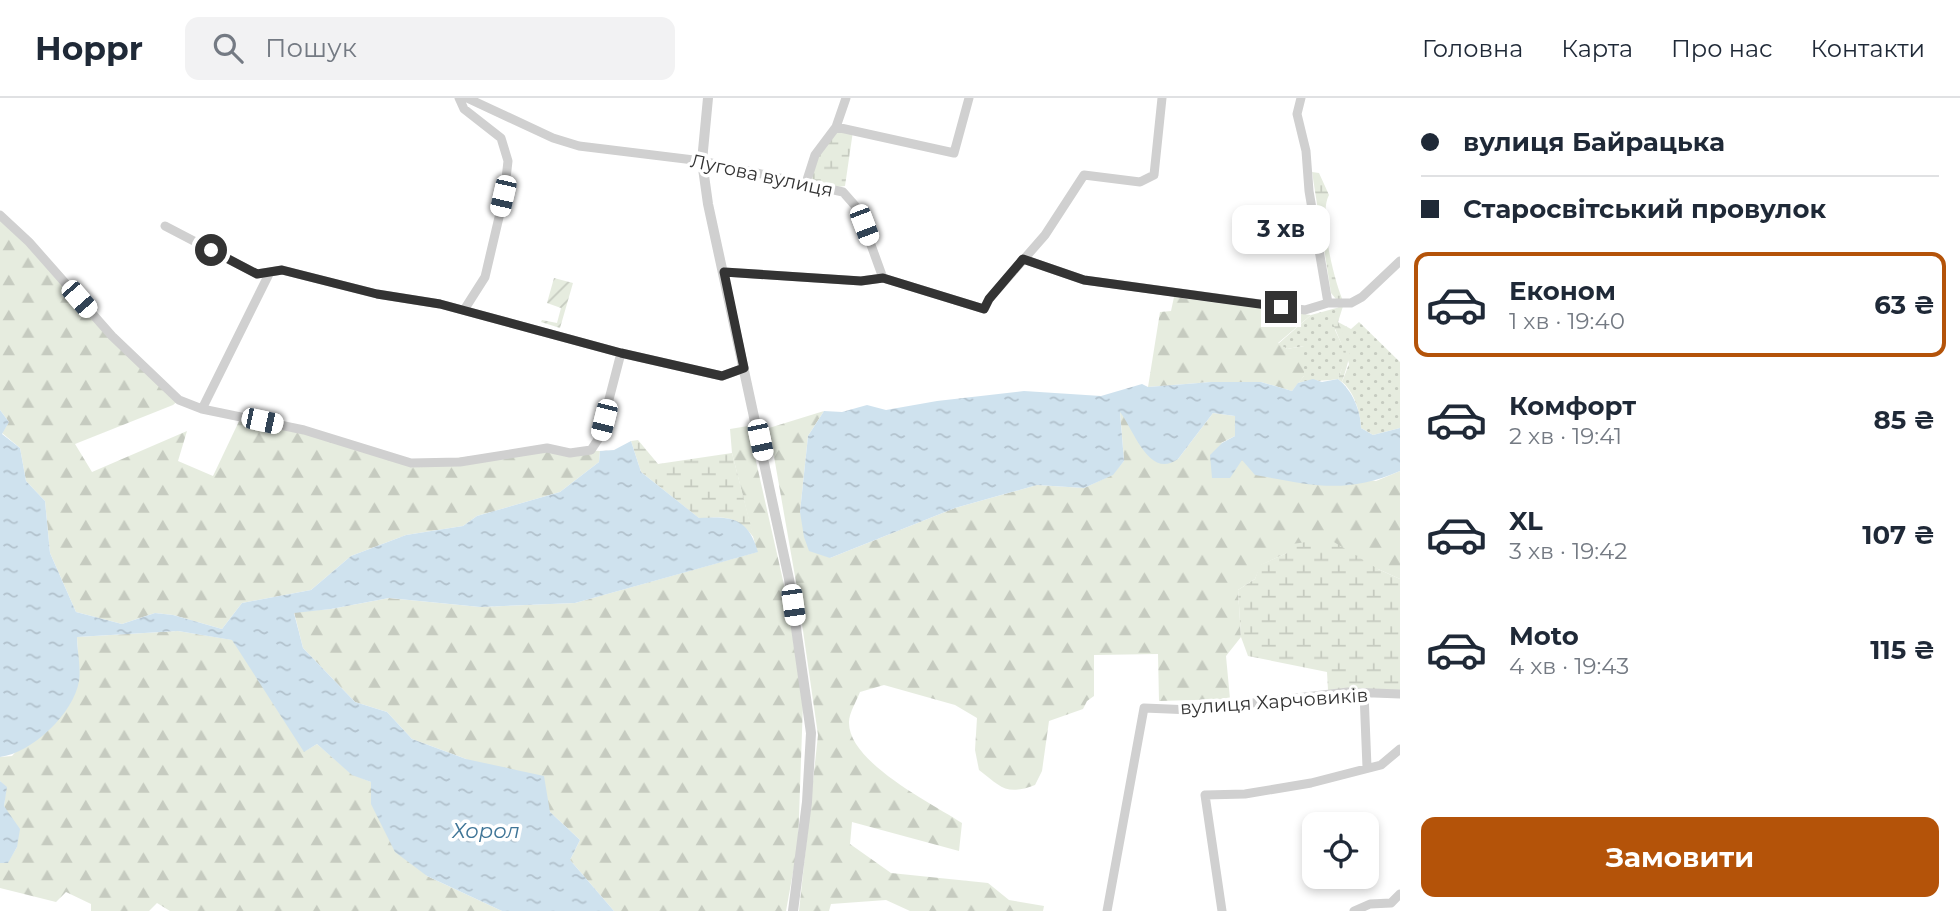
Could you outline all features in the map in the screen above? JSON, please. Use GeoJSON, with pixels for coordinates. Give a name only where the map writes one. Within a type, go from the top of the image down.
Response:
{"type":"FeatureCollection","features":[{"type":"Feature","properties":{"kind":"street"},"geometry":{"type":"LineString","coordinates":[[459,98],[464,109],[501,138],[508,161],[485,277],[464,310]]}},
{"type":"Feature","properties":{"kind":"street","name":"Лугова вулиця"},"geometry":{"type":"LineString","coordinates":[[467,98],[553,138],[579,146],[702,161],[843,192],[858,209],[883,278]]}},
{"type":"Feature","properties":{"kind":"street"},"geometry":{"type":"LineString","coordinates":[[708,98],[702,161],[708,204],[789,579],[811,733],[807,802],[793,911]]}},
{"type":"Feature","properties":{"kind":"street"},"geometry":{"type":"LineString","coordinates":[[806,183],[815,155],[836,127],[846,98]]}},
{"type":"Feature","properties":{"kind":"street"},"geometry":{"type":"LineString","coordinates":[[836,127],[954,153],[969,98]]}},
{"type":"Feature","properties":{"kind":"street"},"geometry":{"type":"LineString","coordinates":[[724,272],[861,281],[883,278],[984,309],[989,299],[1045,234],[1084,175],[1140,182],[1154,176],[1162,98]]}},
{"type":"Feature","properties":{"kind":"street"},"geometry":{"type":"LineString","coordinates":[[1301,98],[1297,114],[1306,151],[1309,191],[1328,303]]}},
{"type":"Feature","properties":{"kind":"street"},"geometry":{"type":"LineString","coordinates":[[0,215],[29,242],[121,345],[179,400],[202,409],[304,430],[411,463],[460,462],[547,448],[570,453],[591,450],[599,438],[621,353]]}},
{"type":"Feature","properties":{"kind":"street"},"geometry":{"type":"LineString","coordinates":[[164,226],[257,274],[282,270],[377,294],[440,304],[621,353],[722,376],[744,368]]}},
{"type":"Feature","properties":{"kind":"street"},"geometry":{"type":"LineString","coordinates":[[1023,259],[1084,280],[1305,310],[1328,303],[1351,303],[1362,297],[1400,261]]}},
{"type":"Feature","properties":{"kind":"street"},"geometry":{"type":"LineString","coordinates":[[202,409],[270,272]]}},
{"type":"Feature","properties":{"kind":"street","name":"вулиця Харчовиків"},"geometry":{"type":"LineString","coordinates":[[1107,911],[1144,708],[1192,710],[1348,692],[1400,694]]}},
{"type":"Feature","properties":{"kind":"street"},"geometry":{"type":"LineString","coordinates":[[1364,693],[1367,767]]}},
{"type":"Feature","properties":{"kind":"street"},"geometry":{"type":"LineString","coordinates":[[1222,911],[1205,794],[1245,794],[1298,785],[1381,765],[1400,749]]}},
{"type":"Feature","properties":{"kind":"street"},"geometry":{"type":"LineString","coordinates":[[1354,911],[1370,904],[1391,903],[1400,894]]}},
{"type":"Feature","properties":{"kind":"green space"},"geometry":{"type":"Polygon","coordinates":[[[836,127],[853,131],[845,186],[838,187],[807,178],[815,155],[836,127]]]}},
{"type":"Feature","properties":{"kind":"green space"},"geometry":{"type":"Polygon","coordinates":[[[1312,172],[1319,173],[1329,195],[1325,217],[1326,232],[1332,265],[1344,303],[1338,322],[1349,352],[1342,382],[1338,379],[1344,355],[1332,321],[1340,304],[1331,293],[1312,172]]]}},
{"type":"Feature","properties":{"kind":"green space"},"geometry":{"type":"Polygon","coordinates":[[[0,215],[179,400],[173,405],[75,444],[92,472],[187,431],[178,461],[213,476],[241,417],[411,463],[547,448],[600,451],[599,462],[560,492],[477,516],[463,526],[406,535],[351,556],[311,590],[242,603],[222,629],[173,615],[155,613],[122,624],[76,612],[50,553],[45,501],[26,481],[20,448],[2,433],[9,422],[0,410],[0,215]]]}},
{"type":"Feature","properties":{"kind":"green space"},"geometry":{"type":"Polygon","coordinates":[[[554,278],[573,283],[560,328],[541,322],[557,323],[561,308],[547,303],[554,278]]]}},
{"type":"Feature","properties":{"kind":"green space"},"geometry":{"type":"Polygon","coordinates":[[[1174,297],[1311,315],[1278,343],[1287,349],[1304,346],[1304,376],[1292,391],[1261,382],[1211,382],[1148,387],[1160,312],[1171,311],[1174,297]]]}},
{"type":"Feature","properties":{"kind":"green space"},"geometry":{"type":"Polygon","coordinates":[[[1340,307],[1335,330],[1344,349],[1345,361],[1338,379],[1298,383],[1304,376],[1304,346],[1287,349],[1278,344],[1311,315],[1340,307]]]}},
{"type":"Feature","properties":{"kind":"green space"},"geometry":{"type":"Polygon","coordinates":[[[1338,322],[1351,329],[1359,322],[1400,362],[1400,428],[1373,435],[1361,428],[1356,403],[1342,382],[1349,364],[1338,322]]]}},
{"type":"Feature","properties":{"kind":"green space"},"geometry":{"type":"Polygon","coordinates":[[[824,411],[808,436],[800,512],[830,558],[955,508],[1037,485],[1084,488],[1112,475],[1124,461],[1120,411],[1178,459],[1213,413],[1235,416],[1235,436],[1221,443],[1242,459],[1376,481],[1400,471],[1400,579],[1378,569],[1287,553],[1261,565],[1255,579],[1238,590],[1241,637],[1226,656],[1230,699],[1159,701],[1158,654],[1094,655],[1094,696],[1087,701],[1083,709],[1049,721],[1042,771],[1035,785],[1017,790],[1004,788],[979,770],[975,750],[977,718],[955,705],[884,685],[860,692],[849,722],[852,737],[862,752],[912,793],[962,823],[959,851],[852,822],[850,844],[891,873],[988,883],[1009,900],[1044,906],[1043,911],[910,911],[886,900],[831,904],[829,911],[799,911],[818,735],[796,582],[769,428],[824,411]]]}},
{"type":"Feature","properties":{"kind":"green space"},"geometry":{"type":"Polygon","coordinates":[[[748,426],[787,598],[803,704],[798,845],[786,911],[614,911],[570,860],[580,840],[550,812],[466,759],[412,739],[387,712],[355,702],[303,648],[294,612],[331,609],[389,598],[480,607],[575,603],[757,552],[732,453],[730,429],[748,426]]]}},
{"type":"Feature","properties":{"kind":"green space"},"geometry":{"type":"Polygon","coordinates":[[[638,440],[658,464],[732,453],[754,538],[742,525],[730,519],[700,519],[641,472],[631,441],[638,440]]]}},
{"type":"Feature","properties":{"kind":"green space"},"geometry":{"type":"Polygon","coordinates":[[[1329,539],[1400,579],[1400,694],[1328,690],[1327,672],[1248,656],[1241,637],[1238,590],[1255,579],[1260,565],[1287,553],[1292,544],[1329,539]]]}},
{"type":"Feature","properties":{"kind":"green space"},"geometry":{"type":"Polygon","coordinates":[[[178,631],[233,640],[305,751],[317,744],[352,774],[371,782],[372,804],[427,876],[502,911],[170,911],[157,903],[149,911],[91,911],[91,904],[66,892],[56,902],[0,888],[0,863],[8,862],[17,847],[4,806],[6,788],[0,781],[0,757],[12,756],[79,681],[77,637],[178,631]]]}},
{"type":"Feature","properties":{"kind":"water"},"geometry":{"type":"Polygon","coordinates":[[[1313,379],[1322,382],[1338,379],[1355,401],[1361,428],[1373,435],[1400,428],[1400,471],[1362,483],[1328,486],[1255,475],[1242,460],[1230,478],[1212,478],[1210,455],[1222,443],[1235,436],[1235,416],[1213,413],[1178,459],[1168,464],[1159,463],[1143,450],[1120,412],[1124,461],[1113,475],[1084,488],[1037,485],[955,508],[830,558],[809,551],[804,537],[800,512],[808,436],[824,411],[842,412],[867,405],[886,410],[1024,391],[1101,396],[1142,384],[1148,387],[1211,382],[1261,382],[1292,391],[1298,383],[1313,379]]]}},
{"type":"Feature","properties":{"kind":"water","name":"Хорол"},"geometry":{"type":"Polygon","coordinates":[[[0,410],[9,422],[2,434],[20,448],[26,481],[45,501],[50,553],[76,612],[122,624],[155,613],[173,615],[222,629],[242,603],[311,590],[351,556],[406,535],[463,526],[477,516],[560,492],[599,462],[600,451],[614,450],[631,441],[641,472],[699,518],[729,519],[743,525],[754,540],[758,552],[575,603],[480,607],[389,598],[294,613],[303,648],[355,702],[387,712],[412,739],[466,759],[544,776],[550,812],[580,840],[570,860],[614,911],[502,911],[427,876],[395,852],[371,804],[371,782],[352,775],[317,744],[304,752],[232,640],[178,631],[77,637],[79,681],[69,706],[50,730],[38,740],[12,754],[0,757],[0,410]]]}},
{"type":"Feature","properties":{"kind":"water"},"geometry":{"type":"Polygon","coordinates":[[[0,781],[7,787],[4,806],[20,829],[17,847],[8,863],[0,863],[0,781]]]}},
{"type":"Feature","properties":{"kind":"route"},"geometry":{"type":"LineString","coordinates":[[211,250],[257,274],[282,270],[377,294],[440,304],[621,353],[722,376],[744,368],[724,272],[861,281],[883,278],[984,309],[989,299],[1023,259],[1084,280],[1281,307]]}}]}
